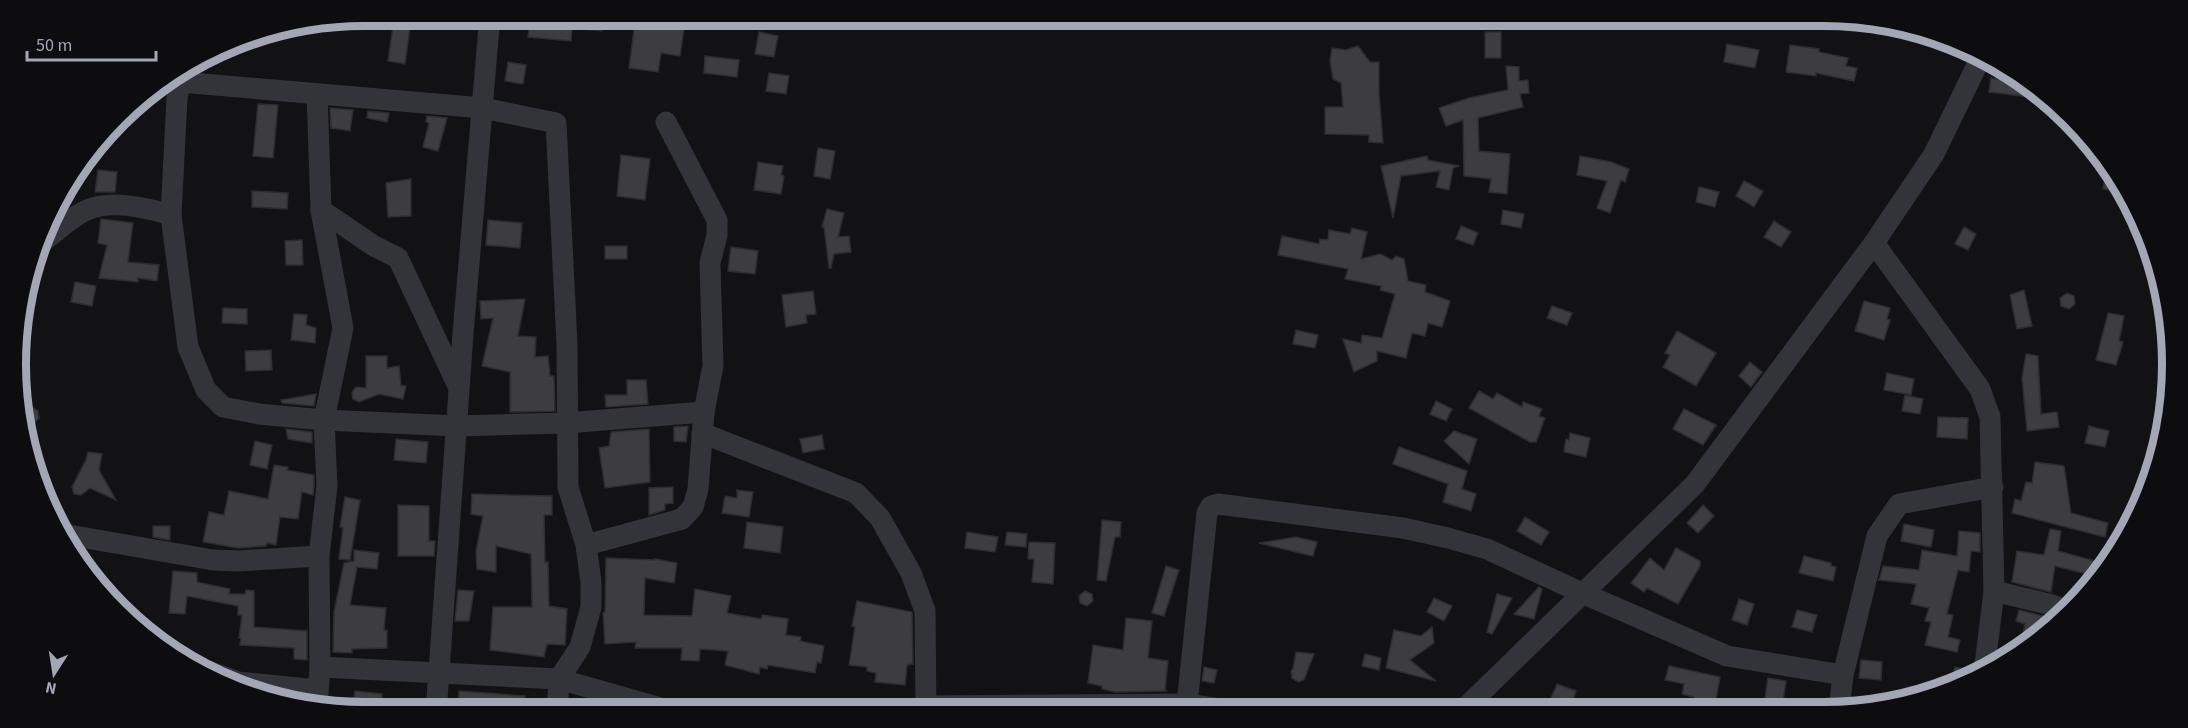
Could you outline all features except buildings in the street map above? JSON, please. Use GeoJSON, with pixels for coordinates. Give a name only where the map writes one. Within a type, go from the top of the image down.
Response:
{"type":"FeatureCollection","features":[{"type":"Feature","properties":{"kind":"street"},"geometry":{"type":"LineString","coordinates":[[436,702],[489,26]]}},
{"type":"Feature","properties":{"kind":"street"},"geometry":{"type":"LineString","coordinates":[[1471,702],[1695,484],[1874,243],[1934,154],[1978,62]]}},
{"type":"Feature","properties":{"kind":"street"},"geometry":{"type":"LineString","coordinates":[[185,77],[317,94],[483,108],[556,123],[567,344],[568,488],[586,545],[591,582],[591,608],[580,647],[559,679],[558,702]]}},
{"type":"Feature","properties":{"kind":"street"},"geometry":{"type":"LineString","coordinates":[[181,80],[174,139],[171,215],[188,347],[206,390],[223,407],[259,414],[324,420],[457,426],[703,422],[856,493],[880,518],[911,573],[925,611],[926,702]]}},
{"type":"Feature","properties":{"kind":"street"},"geometry":{"type":"LineString","coordinates":[[261,687],[318,698],[319,556],[327,486],[324,420],[343,328],[321,210],[317,94]]}},
{"type":"Feature","properties":{"kind":"street"},"geometry":{"type":"LineString","coordinates":[[586,545],[682,519],[693,507],[698,489],[703,422],[713,366],[710,262],[717,235],[717,220],[666,122]]}},
{"type":"Feature","properties":{"kind":"street"},"geometry":{"type":"LineString","coordinates":[[50,237],[87,210],[103,206],[141,206],[171,215]]}},
{"type":"Feature","properties":{"kind":"street"},"geometry":{"type":"LineString","coordinates":[[321,210],[374,246],[398,258],[460,389]]}},
{"type":"Feature","properties":{"kind":"street"},"geometry":{"type":"LineString","coordinates":[[1874,243],[1980,389],[1990,417],[1995,591],[1986,661]]}},
{"type":"Feature","properties":{"kind":"street"},"geometry":{"type":"LineString","coordinates":[[1840,702],[1843,675],[1877,536],[1887,519],[1899,504],[1993,487]]}},
{"type":"Feature","properties":{"kind":"street"},"geometry":{"type":"LineString","coordinates":[[1187,702],[1207,513],[1210,506],[1218,504],[1403,528],[1448,538],[1487,549],[1727,656],[1843,675]]}},
{"type":"Feature","properties":{"kind":"street"},"geometry":{"type":"LineString","coordinates":[[73,536],[213,560],[238,561],[319,556]]}},
{"type":"Feature","properties":{"kind":"street"},"geometry":{"type":"LineString","coordinates":[[1995,591],[2058,608]]}},
{"type":"Feature","properties":{"kind":"street"},"geometry":{"type":"LineString","coordinates":[[320,667],[559,679],[640,702]]}}]}
